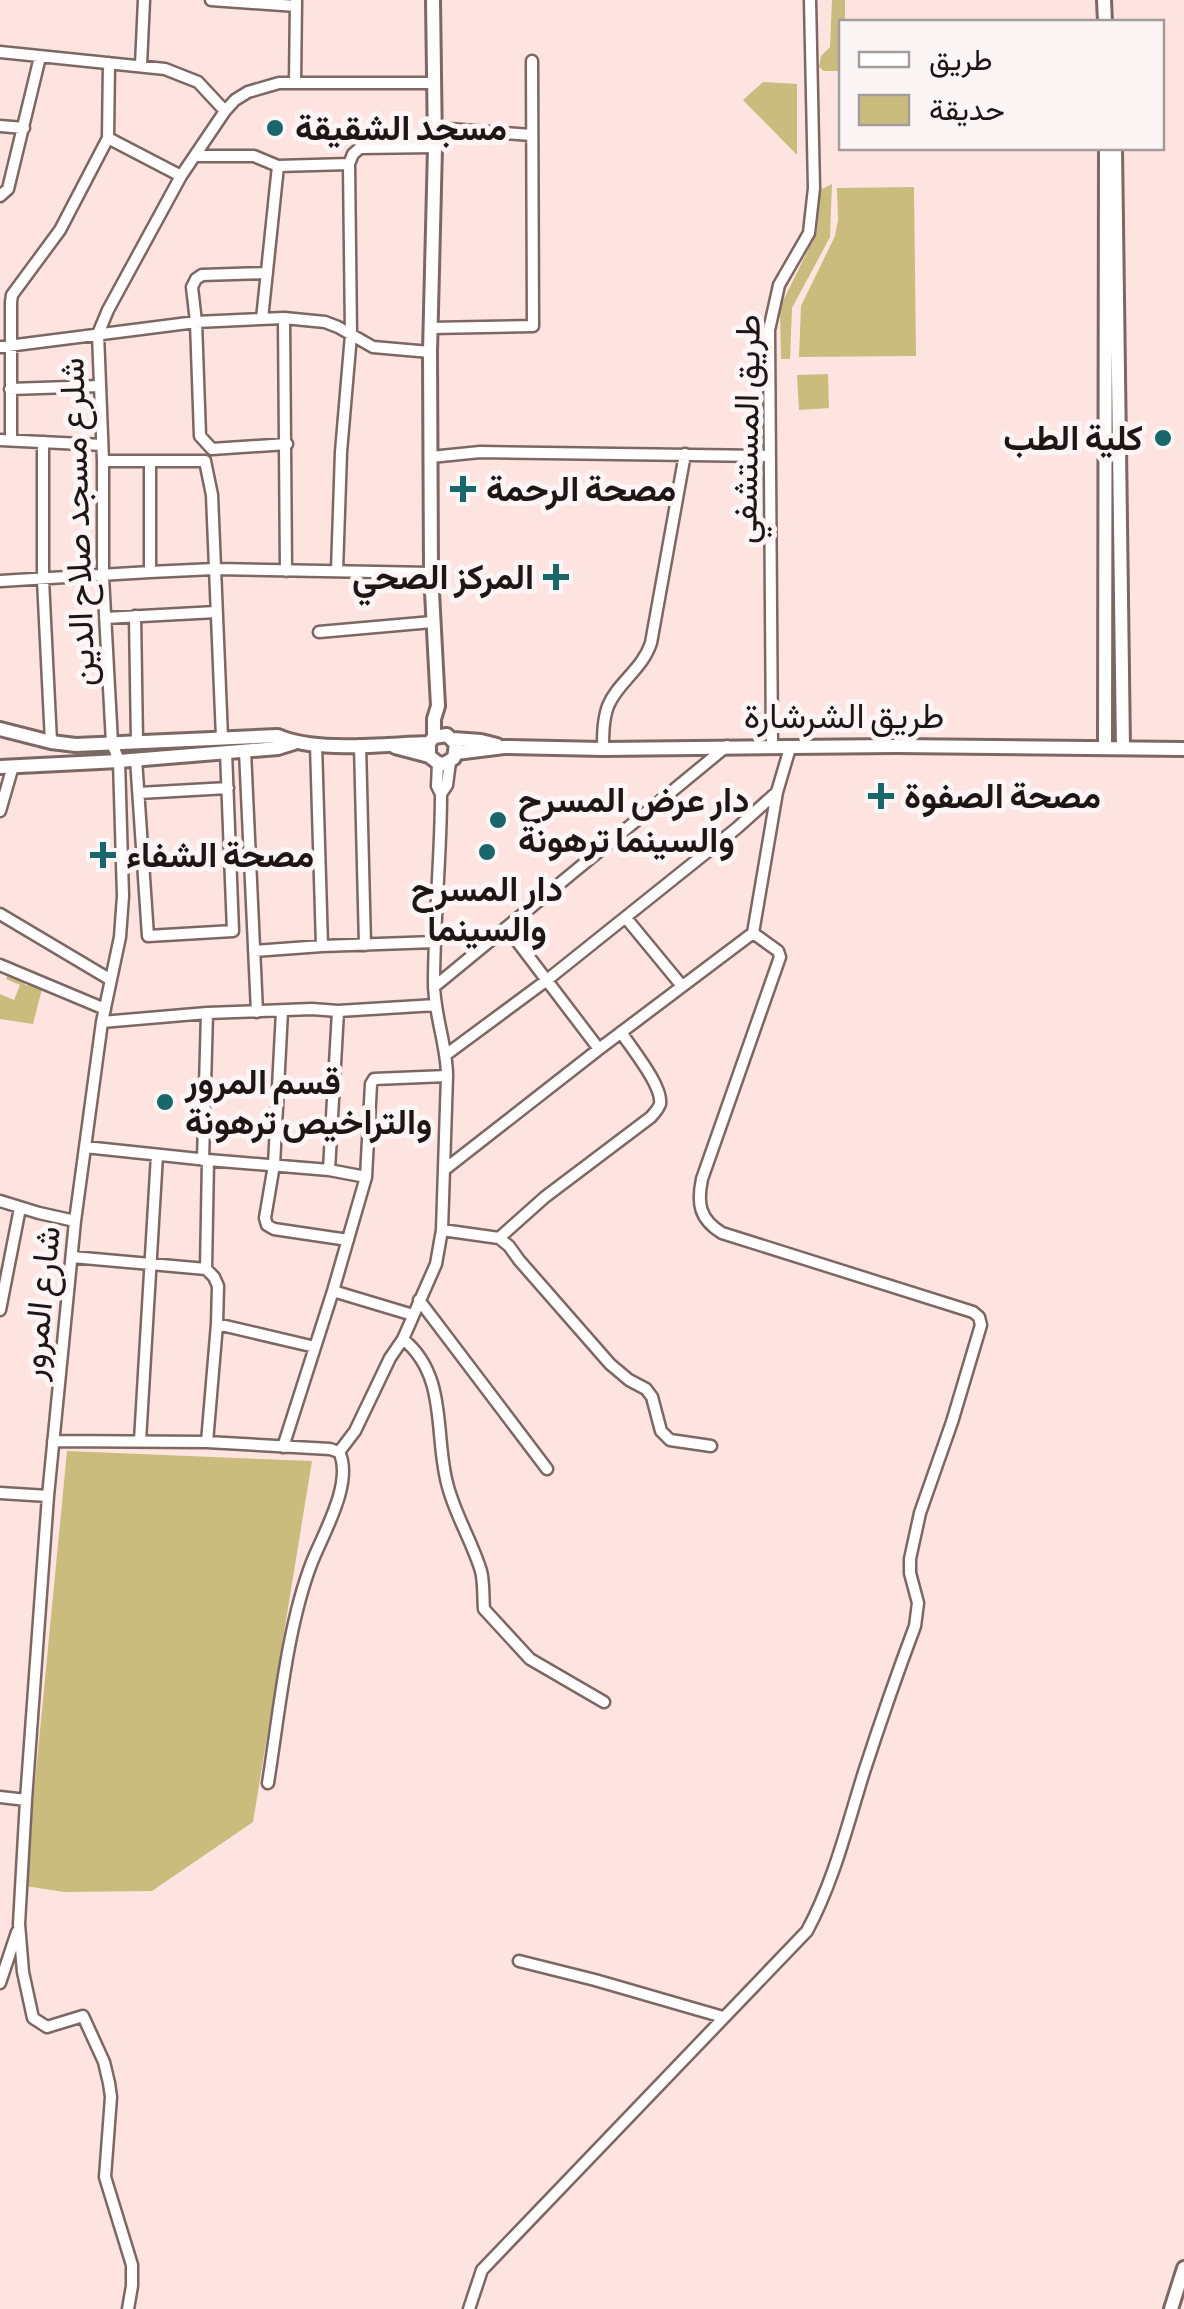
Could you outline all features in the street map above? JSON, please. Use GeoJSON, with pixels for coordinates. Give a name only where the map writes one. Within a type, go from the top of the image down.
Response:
{"type":"FeatureCollection","features":[{"type":"Feature","properties":{"kind":"street"},"geometry":{"type":"LineString","coordinates":[[141,65],[144,0]]}},
{"type":"Feature","properties":{"kind":"street"},"geometry":{"type":"LineString","coordinates":[[211,0],[296,3],[295,83]]}},
{"type":"Feature","properties":{"kind":"street"},"geometry":{"type":"LineString","coordinates":[[339,1452],[355,1431],[403,1339],[436,1264],[442,1230],[447,1054],[434,988],[441,854],[441,794],[437,786],[442,749],[434,719],[438,706],[431,573],[433,0]]}},
{"type":"Feature","properties":{"kind":"street","name":"طريق المستشفي"},"geometry":{"type":"LineString","coordinates":[[772,747],[769,330],[779,285],[809,233],[814,188],[810,0]]}},
{"type":"Feature","properties":{"kind":"street"},"geometry":{"type":"LineString","coordinates":[[0,52],[141,65],[186,76],[198,82],[225,110]]}},
{"type":"Feature","properties":{"kind":"street"},"geometry":{"type":"LineString","coordinates":[[0,196],[8,189],[40,56]]}},
{"type":"Feature","properties":{"kind":"street"},"geometry":{"type":"LineString","coordinates":[[430,328],[533,326],[532,61]]}},
{"type":"Feature","properties":{"kind":"street"},"geometry":{"type":"LineString","coordinates":[[102,444],[6,440],[10,389],[5,347],[12,295],[60,230],[108,138],[109,62]]}},
{"type":"Feature","properties":{"kind":"street","name":"شلرع مسجد صلاح الدين"},"geometry":{"type":"LineString","coordinates":[[119,762],[112,743],[103,577],[98,334],[108,310],[182,176],[225,110],[248,92],[295,83],[434,83]]}},
{"type":"Feature","properties":{"kind":"street"},"geometry":{"type":"LineString","coordinates":[[0,126],[24,128]]}},
{"type":"Feature","properties":{"kind":"street"},"geometry":{"type":"LineString","coordinates":[[434,128],[531,135]]}},
{"type":"Feature","properties":{"kind":"street"},"geometry":{"type":"LineString","coordinates":[[108,138],[182,176]]}},
{"type":"Feature","properties":{"kind":"street"},"geometry":{"type":"LineString","coordinates":[[336,571],[351,335],[349,164],[360,148],[435,147]]}},
{"type":"Feature","properties":{"kind":"street"},"geometry":{"type":"LineString","coordinates":[[1105,748],[1106,150]]}},
{"type":"Feature","properties":{"kind":"street"},"geometry":{"type":"LineString","coordinates":[[1115,150],[1123,748]]}},
{"type":"Feature","properties":{"kind":"street"},"geometry":{"type":"LineString","coordinates":[[195,156],[254,156],[278,166],[349,164]]}},
{"type":"Feature","properties":{"kind":"street"},"geometry":{"type":"LineString","coordinates":[[262,319],[278,166]]}},
{"type":"Feature","properties":{"kind":"street"},"geometry":{"type":"LineString","coordinates":[[267,274],[202,275],[192,287],[200,436],[212,449],[287,444]]}},
{"type":"Feature","properties":{"kind":"street"},"geometry":{"type":"LineString","coordinates":[[5,347],[196,322],[284,318],[324,322],[374,347],[430,352]]}},
{"type":"Feature","properties":{"kind":"street"},"geometry":{"type":"LineString","coordinates":[[284,318],[286,571]]}},
{"type":"Feature","properties":{"kind":"street"},"geometry":{"type":"LineString","coordinates":[[10,389],[100,386]]}},
{"type":"Feature","properties":{"kind":"street"},"geometry":{"type":"LineString","coordinates":[[43,442],[43,580],[52,742]]}},
{"type":"Feature","properties":{"kind":"street"},"geometry":{"type":"LineString","coordinates":[[431,457],[480,452],[770,456]]}},
{"type":"Feature","properties":{"kind":"street"},"geometry":{"type":"LineString","coordinates":[[602,748],[607,709],[645,659],[651,643],[685,454]]}},
{"type":"Feature","properties":{"kind":"street"},"geometry":{"type":"LineString","coordinates":[[103,461],[206,461],[212,495],[233,931],[148,936],[136,759]]}},
{"type":"Feature","properties":{"kind":"street"},"geometry":{"type":"LineString","coordinates":[[150,461],[150,572]]}},
{"type":"Feature","properties":{"kind":"street"},"geometry":{"type":"LineString","coordinates":[[0,581],[214,569],[431,573]]}},
{"type":"Feature","properties":{"kind":"street"},"geometry":{"type":"LineString","coordinates":[[106,618],[216,612]]}},
{"type":"Feature","properties":{"kind":"street"},"geometry":{"type":"LineString","coordinates":[[135,616],[136,742]]}},
{"type":"Feature","properties":{"kind":"street"},"geometry":{"type":"LineString","coordinates":[[319,632],[432,622]]}},
{"type":"Feature","properties":{"kind":"street"},"geometry":{"type":"LineString","coordinates":[[0,728],[76,745],[224,745],[246,751],[294,743],[442,749]]}},
{"type":"Feature","properties":{"kind":"street"},"geometry":{"type":"LineString","coordinates":[[0,811],[7,767],[119,762],[278,736],[294,743]]}},
{"type":"Feature","properties":{"kind":"street"},"geometry":{"type":"LineString","coordinates":[[316,744],[322,946]]}},
{"type":"Feature","properties":{"kind":"street"},"geometry":{"type":"LineString","coordinates":[[360,745],[365,944]]}},
{"type":"Feature","properties":{"kind":"street"},"geometry":{"type":"LineString","coordinates":[[434,988],[728,746]]}},
{"type":"Feature","properties":{"kind":"street"},"geometry":{"type":"LineString","coordinates":[[444,1170],[752,933],[777,792],[790,748]]}},
{"type":"Feature","properties":{"kind":"street","name":"طريق الشرشارة"},"geometry":{"type":"LineString","coordinates":[[442,749],[1184,749]]}},
{"type":"Feature","properties":{"kind":"street"},"geometry":{"type":"LineString","coordinates":[[246,751],[258,1012]]}},
{"type":"Feature","properties":{"kind":"street","name":"شارع المرور"},"geometry":{"type":"LineString","coordinates":[[119,762],[123,896],[120,937],[102,1022],[85,1146],[53,1440],[19,1924],[22,1972],[33,2018],[47,2027],[83,2016],[104,2062],[111,2097],[105,2177],[132,2265],[128,2309]]}},
{"type":"Feature","properties":{"kind":"street"},"geometry":{"type":"LineString","coordinates":[[139,794],[228,788]]}},
{"type":"Feature","properties":{"kind":"street"},"geometry":{"type":"LineString","coordinates":[[447,1054],[626,918],[777,792]]}},
{"type":"Feature","properties":{"kind":"street"},"geometry":{"type":"LineString","coordinates":[[0,914],[111,980]]}},
{"type":"Feature","properties":{"kind":"street"},"geometry":{"type":"LineString","coordinates":[[626,918],[682,986]]}},
{"type":"Feature","properties":{"kind":"street"},"geometry":{"type":"LineString","coordinates":[[508,928],[599,1048]]}},
{"type":"Feature","properties":{"kind":"street"},"geometry":{"type":"LineString","coordinates":[[469,2309],[482,2270],[806,1931],[835,1870],[915,1626],[918,1603],[910,1559],[920,1513],[982,1325],[972,1312],[722,1232],[704,1218],[699,1208],[702,1179],[780,957],[778,951],[752,933]]}},
{"type":"Feature","properties":{"kind":"street"},"geometry":{"type":"LineString","coordinates":[[254,951],[435,942]]}},
{"type":"Feature","properties":{"kind":"street"},"geometry":{"type":"LineString","coordinates":[[0,965],[105,1009]]}},
{"type":"Feature","properties":{"kind":"street"},"geometry":{"type":"LineString","coordinates":[[102,1022],[207,1013],[436,1005]]}},
{"type":"Feature","properties":{"kind":"street"},"geometry":{"type":"LineString","coordinates":[[330,1170],[338,1011]]}},
{"type":"Feature","properties":{"kind":"street"},"geometry":{"type":"LineString","coordinates":[[282,1012],[274,1165],[264,1218],[274,1229],[348,1240]]}},
{"type":"Feature","properties":{"kind":"street"},"geometry":{"type":"LineString","coordinates":[[206,1269],[207,1013]]}},
{"type":"Feature","properties":{"kind":"street"},"geometry":{"type":"LineString","coordinates":[[499,1238],[658,1109],[658,1088],[621,1032]]}},
{"type":"Feature","properties":{"kind":"street"},"geometry":{"type":"LineString","coordinates":[[283,1447],[366,1178],[371,1084],[374,1079],[447,1076]]}},
{"type":"Feature","properties":{"kind":"street"},"geometry":{"type":"LineString","coordinates":[[85,1146],[330,1170],[366,1178]]}},
{"type":"Feature","properties":{"kind":"street"},"geometry":{"type":"LineString","coordinates":[[140,1442],[157,1155]]}},
{"type":"Feature","properties":{"kind":"street"},"geometry":{"type":"LineString","coordinates":[[0,1200],[76,1222]]}},
{"type":"Feature","properties":{"kind":"street"},"geometry":{"type":"LineString","coordinates":[[0,1310],[20,1208]]}},
{"type":"Feature","properties":{"kind":"street"},"geometry":{"type":"LineString","coordinates":[[442,1230],[499,1238],[610,1364],[646,1389],[662,1431],[670,1440],[712,1446]]}},
{"type":"Feature","properties":{"kind":"street"},"geometry":{"type":"LineString","coordinates":[[72,1257],[206,1269],[214,1277],[218,1286],[217,1324],[207,1442]]}},
{"type":"Feature","properties":{"kind":"street"},"geometry":{"type":"LineString","coordinates":[[333,1291],[413,1315]]}},
{"type":"Feature","properties":{"kind":"street"},"geometry":{"type":"LineString","coordinates":[[419,1300],[547,1469]]}},
{"type":"Feature","properties":{"kind":"street"},"geometry":{"type":"LineString","coordinates":[[217,1324],[315,1346]]}},
{"type":"Feature","properties":{"kind":"street"},"geometry":{"type":"LineString","coordinates":[[403,1339],[418,1351],[426,1365],[438,1405],[446,1484],[482,1574],[484,1609],[530,1659],[604,1702]]}},
{"type":"Feature","properties":{"kind":"street"},"geometry":{"type":"LineString","coordinates":[[53,1440],[207,1442],[339,1452],[342,1480],[301,1599],[268,1783]]}},
{"type":"Feature","properties":{"kind":"street"},"geometry":{"type":"LineString","coordinates":[[0,1493],[48,1496]]}},
{"type":"Feature","properties":{"kind":"street"},"geometry":{"type":"LineString","coordinates":[[0,1797],[26,1800]]}},
{"type":"Feature","properties":{"kind":"street"},"geometry":{"type":"LineString","coordinates":[[0,1984],[19,1924]]}},
{"type":"Feature","properties":{"kind":"street"},"geometry":{"type":"LineString","coordinates":[[519,1961],[723,2017]]}},
{"type":"Feature","properties":{"kind":"street"},"geometry":{"type":"LineString","coordinates":[[1171,2309],[1184,2268]]}},
{"type":"Feature","properties":{"kind":"green space"},"geometry":{"type":"Polygon","coordinates":[[[832,0],[845,0],[845,20],[839,20],[839,71],[819,67],[821,56],[830,47],[832,0]]]}},
{"type":"Feature","properties":{"kind":"green space"},"geometry":{"type":"Polygon","coordinates":[[[763,82],[797,84],[797,155],[743,100],[763,82]]]}},
{"type":"Feature","properties":{"kind":"green space"},"geometry":{"type":"Polygon","coordinates":[[[832,184],[830,237],[792,308],[790,359],[781,359],[782,303],[817,232],[820,190],[832,184]]]}},
{"type":"Feature","properties":{"kind":"green space"},"geometry":{"type":"Polygon","coordinates":[[[914,187],[916,356],[799,357],[801,306],[835,236],[837,188],[914,187]]]}},
{"type":"Feature","properties":{"kind":"green space"},"geometry":{"type":"Polygon","coordinates":[[[828,374],[829,408],[799,410],[797,375],[828,374]]]}},
{"type":"Feature","properties":{"kind":"green space"},"geometry":{"type":"Polygon","coordinates":[[[9,972],[27,986],[42,989],[33,1024],[0,1019],[0,994],[14,1000],[20,985],[6,979],[9,972]]]}},
{"type":"Feature","properties":{"kind":"green space"},"geometry":{"type":"Polygon","coordinates":[[[67,1451],[312,1461],[253,1822],[152,1891],[64,1892],[25,1886],[67,1451]]]}},
{"type":"Feature","properties":{"kind":"place","name":"مسجد الشقيقة"},"geometry":{"type":"Point","coordinates":[275,128]}},
{"type":"Feature","properties":{"kind":"place","name":"كلية الطب"},"geometry":{"type":"Point","coordinates":[1163,438]}},
{"type":"Feature","properties":{"kind":"place","name":"مصحة الرحمة"},"geometry":{"type":"Point","coordinates":[463,489]}},
{"type":"Feature","properties":{"kind":"place","name":"المركز الصحي"},"geometry":{"type":"Point","coordinates":[556,577]}},
{"type":"Feature","properties":{"kind":"place","name":"مصحة الصفوة"},"geometry":{"type":"Point","coordinates":[881,796]}},
{"type":"Feature","properties":{"kind":"place","name":"دار عرض المسرح والسينما ترهونة"},"geometry":{"type":"Point","coordinates":[498,820]}},
{"type":"Feature","properties":{"kind":"place","name":"دار المسرح والسينما"},"geometry":{"type":"Point","coordinates":[487,852]}},
{"type":"Feature","properties":{"kind":"place","name":"مصحة الشفاء"},"geometry":{"type":"Point","coordinates":[103,855]}},
{"type":"Feature","properties":{"kind":"place","name":"قسم المرور والتراخيص ترهونة"},"geometry":{"type":"Point","coordinates":[165,1102]}}]}
